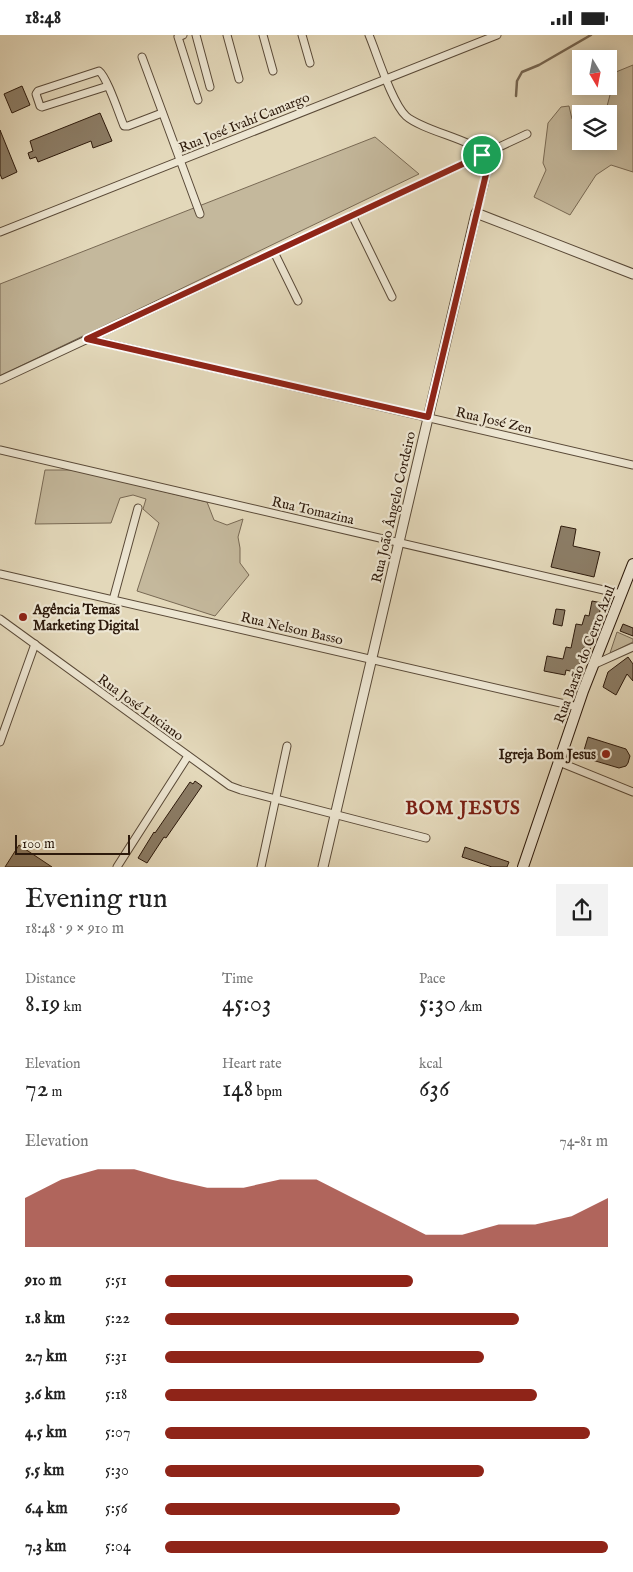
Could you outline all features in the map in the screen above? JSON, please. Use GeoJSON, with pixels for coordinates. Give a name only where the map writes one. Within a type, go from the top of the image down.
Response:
{"type":"FeatureCollection","features":[{"type":"Feature","properties":{"kind":"main road","name":"Rua Barão do Cerro Azul"},"geometry":{"type":"LineString","coordinates":[[523,867],[593,665],[633,564]]}},
{"type":"Feature","properties":{"kind":"street"},"geometry":{"type":"LineString","coordinates":[[183,35],[178,37],[198,100]]}},
{"type":"Feature","properties":{"kind":"street"},"geometry":{"type":"LineString","coordinates":[[196,35],[210,87]]}},
{"type":"Feature","properties":{"kind":"street"},"geometry":{"type":"LineString","coordinates":[[227,35],[239,79]]}},
{"type":"Feature","properties":{"kind":"street"},"geometry":{"type":"LineString","coordinates":[[263,35],[273,71]]}},
{"type":"Feature","properties":{"kind":"street"},"geometry":{"type":"LineString","coordinates":[[302,35],[310,63]]}},
{"type":"Feature","properties":{"kind":"street"},"geometry":{"type":"LineString","coordinates":[[369,35],[397,103],[406,116],[469,144],[482,155]]}},
{"type":"Feature","properties":{"kind":"street","name":"Rua José Ivahí Camargo"},"geometry":{"type":"LineString","coordinates":[[0,231],[497,35]]}},
{"type":"Feature","properties":{"kind":"street"},"geometry":{"type":"LineString","coordinates":[[142,57],[200,214]]}},
{"type":"Feature","properties":{"kind":"street"},"geometry":{"type":"LineString","coordinates":[[108,86],[42,107],[36,94],[38,91],[99,71],[102,73],[108,86],[124,126],[125,127],[162,113]]}},
{"type":"Feature","properties":{"kind":"street"},"geometry":{"type":"LineString","coordinates":[[0,380],[527,134]]}},
{"type":"Feature","properties":{"kind":"street","name":"Rua João Ângelo Cordeiro"},"geometry":{"type":"LineString","coordinates":[[323,867],[487,170],[485,159],[482,155]]}},
{"type":"Feature","properties":{"kind":"street"},"geometry":{"type":"LineString","coordinates":[[476,213],[633,274]]}},
{"type":"Feature","properties":{"kind":"street"},"geometry":{"type":"LineString","coordinates":[[352,215],[392,297]]}},
{"type":"Feature","properties":{"kind":"street"},"geometry":{"type":"LineString","coordinates":[[274,252],[298,301]]}},
{"type":"Feature","properties":{"kind":"street","name":"Rua José Zen"},"geometry":{"type":"LineString","coordinates":[[87,339],[633,465]]}},
{"type":"Feature","properties":{"kind":"street","name":"Rua Tomazina"},"geometry":{"type":"LineString","coordinates":[[0,450],[621,594]]}},
{"type":"Feature","properties":{"kind":"street"},"geometry":{"type":"LineString","coordinates":[[113,600],[138,508]]}},
{"type":"Feature","properties":{"kind":"street","name":"Rua Nelson Basso"},"geometry":{"type":"LineString","coordinates":[[0,574],[578,707]]}},
{"type":"Feature","properties":{"kind":"street","name":"Rua José Luciano"},"geometry":{"type":"LineString","coordinates":[[0,619],[230,786],[426,838]]}},
{"type":"Feature","properties":{"kind":"street"},"geometry":{"type":"LineString","coordinates":[[0,742],[35,644]]}},
{"type":"Feature","properties":{"kind":"street"},"geometry":{"type":"LineString","coordinates":[[593,665],[633,647]]}},
{"type":"Feature","properties":{"kind":"street"},"geometry":{"type":"LineString","coordinates":[[260,867],[287,747]]}},
{"type":"Feature","properties":{"kind":"street"},"geometry":{"type":"LineString","coordinates":[[117,867],[188,756]]}},
{"type":"Feature","properties":{"kind":"street"},"geometry":{"type":"LineString","coordinates":[[558,762],[633,792]]}},
{"type":"Feature","properties":{"kind":"shaded area"},"geometry":{"type":"Polygon","coordinates":[[[633,65],[633,172],[611,165],[596,175],[570,215],[534,197],[546,170],[543,163],[548,123],[561,107],[569,106],[572,119],[572,150],[617,150],[617,105],[607,105],[610,95],[618,95],[618,71],[633,65]]]}},
{"type":"Feature","properties":{"kind":"shaded area"},"geometry":{"type":"Polygon","coordinates":[[[375,137],[419,174],[0,376],[0,284],[375,137]]]}},
{"type":"Feature","properties":{"kind":"shaded area"},"geometry":{"type":"Polygon","coordinates":[[[45,470],[74,470],[207,502],[214,520],[227,525],[243,519],[238,537],[240,563],[249,575],[215,616],[137,591],[159,523],[143,509],[146,499],[133,495],[120,498],[111,523],[35,524],[45,470]]]}},
{"type":"Feature","properties":{"kind":"shaded area"},"geometry":{"type":"Polygon","coordinates":[[[617,632],[633,639],[633,642],[610,653],[617,632]]]}},
{"type":"Feature","properties":{"kind":"building"},"geometry":{"type":"Polygon","coordinates":[[[22,86],[30,105],[12,113],[4,94],[22,86]]]}},
{"type":"Feature","properties":{"kind":"building"},"geometry":{"type":"Polygon","coordinates":[[[100,113],[112,141],[93,148],[91,141],[38,162],[36,157],[30,159],[28,153],[33,151],[30,141],[100,113]]]}},
{"type":"Feature","properties":{"kind":"building"},"geometry":{"type":"Polygon","coordinates":[[[0,130],[17,172],[2,179],[0,174],[0,130]]]}},
{"type":"Feature","properties":{"kind":"building"},"geometry":{"type":"Polygon","coordinates":[[[561,526],[576,529],[573,546],[600,552],[594,577],[551,567],[561,526]]]}},
{"type":"Feature","properties":{"kind":"building"},"geometry":{"type":"Polygon","coordinates":[[[592,601],[602,603],[590,650],[583,648],[578,673],[566,670],[565,675],[544,671],[547,656],[563,659],[566,647],[571,648],[576,624],[582,625],[585,615],[589,616],[592,601]]]}},
{"type":"Feature","properties":{"kind":"building"},"geometry":{"type":"Polygon","coordinates":[[[556,609],[565,610],[562,626],[553,624],[556,609]]]}},
{"type":"Feature","properties":{"kind":"building"},"geometry":{"type":"Polygon","coordinates":[[[623,624],[633,628],[633,636],[620,631],[623,624]]]}},
{"type":"Feature","properties":{"kind":"building"},"geometry":{"type":"Polygon","coordinates":[[[628,657],[633,664],[633,681],[627,674],[616,695],[603,687],[608,672],[628,657]]]}},
{"type":"Feature","properties":{"kind":"building","name":"Igreja Bom Jesus"},"geometry":{"type":"Polygon","coordinates":[[[588,737],[626,749],[630,756],[626,766],[619,768],[582,757],[588,737]]]}},
{"type":"Feature","properties":{"kind":"building"},"geometry":{"type":"Polygon","coordinates":[[[195,781],[202,786],[166,838],[164,837],[147,863],[138,858],[190,782],[193,784],[195,781]]]}},
{"type":"Feature","properties":{"kind":"building"},"geometry":{"type":"Polygon","coordinates":[[[19,845],[52,867],[5,867],[19,845]]]}},
{"type":"Feature","properties":{"kind":"building"},"geometry":{"type":"Polygon","coordinates":[[[465,847],[509,862],[507,867],[492,867],[462,857],[465,847]]]}},
{"type":"Feature","properties":{"kind":"waterway"},"geometry":{"type":"LineString","coordinates":[[516,96],[517,81],[522,72],[539,65],[591,35]]}},
{"type":"Feature","properties":{"kind":"place","name":"Agência Temas Marketing Digital"},"geometry":{"type":"Point","coordinates":[23,617]}},
{"type":"Feature","properties":{"kind":"place","name":"Igreja Bom Jesus"},"geometry":{"type":"Point","coordinates":[606,754]}},
{"type":"Feature","properties":{"kind":"district","name":"BOM JESUS"},"geometry":{"type":"Point","coordinates":[463,807]}},
{"type":"Feature","properties":{"kind":"route"},"geometry":{"type":"LineString","coordinates":[[482,155],[485,159],[487,170],[428,417],[87,339],[482,155]]}}]}
